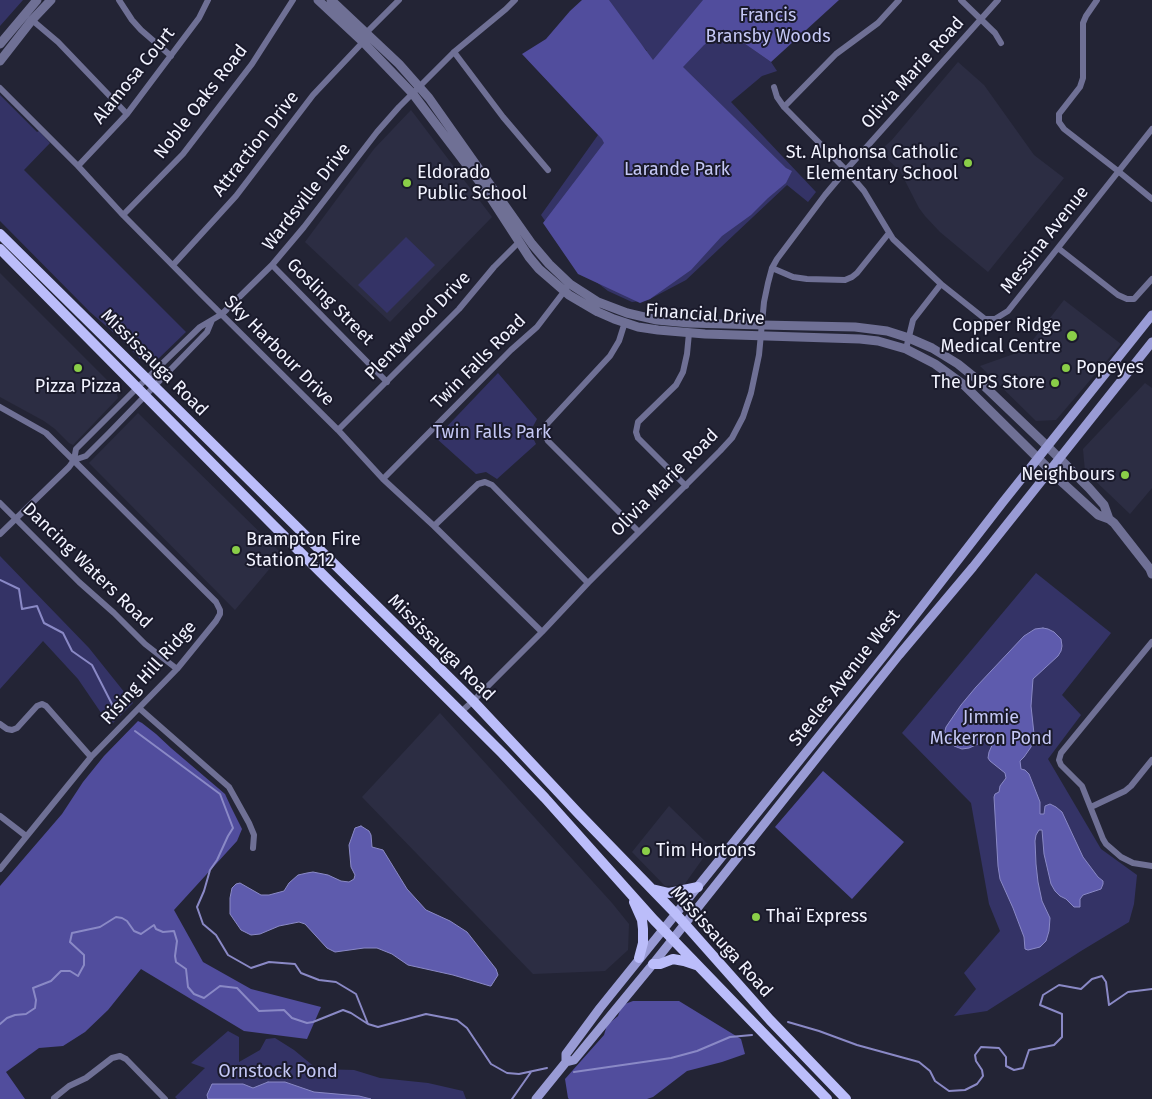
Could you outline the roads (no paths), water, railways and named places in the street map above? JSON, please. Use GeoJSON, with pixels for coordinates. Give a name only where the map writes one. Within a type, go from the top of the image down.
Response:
{"type":"FeatureCollection","features":[{"type":"Feature","properties":{"kind":"main road","name":"Mississauga Road"},"geometry":{"type":"LineString","coordinates":[[0,234],[473,701],[676,914],[770,1020],[846,1099]]}},
{"type":"Feature","properties":{"kind":"main road","name":"Mississauga Road"},"geometry":{"type":"LineString","coordinates":[[0,250],[545,798],[625,889],[827,1099]]}},
{"type":"Feature","properties":{"kind":"main road","name":"Steeles Avenue West"},"geometry":{"type":"LineString","coordinates":[[566,1062],[566,1054],[639,958],[886,653],[1037,458],[1152,315]]}},
{"type":"Feature","properties":{"kind":"main road","name":"Steeles Avenue West"},"geometry":{"type":"LineString","coordinates":[[536,1099],[566,1062],[574,1060],[674,940],[819,754],[899,654],[973,567],[1152,342]]}},
{"type":"Feature","properties":{"kind":"main road"},"geometry":{"type":"LineString","coordinates":[[651,889],[669,893],[698,887]]}},
{"type":"Feature","properties":{"kind":"main road"},"geometry":{"type":"LineString","coordinates":[[625,889],[637,907],[642,920],[644,937],[639,958]]}},
{"type":"Feature","properties":{"kind":"main road"},"geometry":{"type":"LineString","coordinates":[[654,964],[660,964],[673,959],[698,965]]}},
{"type":"Feature","properties":{"kind":"street"},"geometry":{"type":"LineString","coordinates":[[0,44],[37,0]]}},
{"type":"Feature","properties":{"kind":"street"},"geometry":{"type":"LineString","coordinates":[[0,61],[50,0]]}},
{"type":"Feature","properties":{"kind":"street"},"geometry":{"type":"LineString","coordinates":[[119,0],[141,30],[171,56]]}},
{"type":"Feature","properties":{"kind":"street","name":"Alamosa Court"},"geometry":{"type":"LineString","coordinates":[[78,166],[127,114],[199,18],[208,0]]}},
{"type":"Feature","properties":{"kind":"street","name":"Noble Oaks Road"},"geometry":{"type":"LineString","coordinates":[[124,215],[183,154],[252,64],[292,0]]}},
{"type":"Feature","properties":{"kind":"street","name":"Financial Drive"},"geometry":{"type":"LineString","coordinates":[[318,0],[399,64],[420,87],[532,244],[567,288],[627,313],[650,318],[689,323],[855,327],[887,331],[909,338],[940,352],[969,372],[1047,446],[1104,505],[1109,518],[1152,571]]}},
{"type":"Feature","properties":{"kind":"street","name":"Financial Drive"},"geometry":{"type":"LineString","coordinates":[[330,0],[365,37],[413,94],[485,189],[539,269],[598,312],[644,328],[688,333],[860,339],[878,341],[906,349],[935,364],[964,385],[1050,471],[1098,515],[1109,518]]}},
{"type":"Feature","properties":{"kind":"street","name":"Attraction Drive"},"geometry":{"type":"LineString","coordinates":[[173,265],[236,196],[313,95],[399,0]]}},
{"type":"Feature","properties":{"kind":"street","name":"Wardsville Drive"},"geometry":{"type":"LineString","coordinates":[[150,383],[200,327],[222,314],[272,265],[304,227],[377,132],[413,94],[454,52],[506,10],[515,0]]}},
{"type":"Feature","properties":{"kind":"street"},"geometry":{"type":"LineString","coordinates":[[784,107],[836,54],[878,23],[899,0]]}},
{"type":"Feature","properties":{"kind":"street"},"geometry":{"type":"LineString","coordinates":[[961,0],[995,33],[1001,43]]}},
{"type":"Feature","properties":{"kind":"street","name":"Olivia Marie Road"},"geometry":{"type":"LineString","coordinates":[[461,712],[732,438],[752,393],[766,292],[772,268],[777,259],[846,170],[998,0]]}},
{"type":"Feature","properties":{"kind":"street"},"geometry":{"type":"LineString","coordinates":[[1096,0],[1083,23],[1084,78],[1080,87],[1059,114],[1059,122],[1064,129],[1152,199]]}},
{"type":"Feature","properties":{"kind":"street"},"geometry":{"type":"LineString","coordinates":[[32,20],[58,42],[127,114]]}},
{"type":"Feature","properties":{"kind":"street"},"geometry":{"type":"LineString","coordinates":[[454,52],[503,116],[548,170]]}},
{"type":"Feature","properties":{"kind":"street","name":"Messina Avenue"},"geometry":{"type":"LineString","coordinates":[[774,87],[777,98],[784,107],[864,191],[893,238],[941,284],[985,319],[995,319],[1008,311],[1152,130]]}},
{"type":"Feature","properties":{"kind":"street","name":"Sky Harbour Drive"},"geometry":{"type":"LineString","coordinates":[[0,88],[338,430],[384,479],[542,632]]}},
{"type":"Feature","properties":{"kind":"street"},"geometry":{"type":"LineString","coordinates":[[772,268],[793,277],[845,280],[858,273],[889,233]]}},
{"type":"Feature","properties":{"kind":"street","name":"Plentywood Drive"},"geometry":{"type":"LineString","coordinates":[[338,430],[459,309],[494,267],[519,242]]}},
{"type":"Feature","properties":{"kind":"street"},"geometry":{"type":"LineString","coordinates":[[1058,248],[1118,295],[1127,299],[1134,298],[1152,279]]}},
{"type":"Feature","properties":{"kind":"street","name":"Gosling Street"},"geometry":{"type":"LineString","coordinates":[[272,265],[387,382]]}},
{"type":"Feature","properties":{"kind":"street"},"geometry":{"type":"LineString","coordinates":[[906,349],[913,320],[941,284]]}},
{"type":"Feature","properties":{"kind":"street","name":"Twin Falls Road"},"geometry":{"type":"LineString","coordinates":[[384,479],[511,350],[537,327],[567,288]]}},
{"type":"Feature","properties":{"kind":"street","name":"Wardsville Drive"},"geometry":{"type":"LineString","coordinates":[[150,383],[207,332],[212,320]]}},
{"type":"Feature","properties":{"kind":"street"},"geometry":{"type":"LineString","coordinates":[[625,322],[619,342],[610,356],[546,425],[544,433],[548,441],[640,532]]}},
{"type":"Feature","properties":{"kind":"street"},"geometry":{"type":"LineString","coordinates":[[686,486],[638,438],[636,432],[638,422],[676,385],[683,372],[687,354],[688,333]]}},
{"type":"Feature","properties":{"kind":"street"},"geometry":{"type":"LineString","coordinates":[[0,534],[69,467],[74,460],[76,449],[137,388],[150,383]]}},
{"type":"Feature","properties":{"kind":"street"},"geometry":{"type":"LineString","coordinates":[[74,460],[86,456],[145,396],[150,383]]}},
{"type":"Feature","properties":{"kind":"street"},"geometry":{"type":"LineString","coordinates":[[0,407],[46,432],[74,460]]}},
{"type":"Feature","properties":{"kind":"street","name":"Rising Hill Ridge"},"geometry":{"type":"LineString","coordinates":[[0,869],[91,757],[177,669],[216,620],[220,612],[219,606],[74,460]]}},
{"type":"Feature","properties":{"kind":"street"},"geometry":{"type":"LineString","coordinates":[[434,526],[478,484],[485,482],[492,486],[588,583]]}},
{"type":"Feature","properties":{"kind":"street","name":"Dancing Waters Road"},"geometry":{"type":"LineString","coordinates":[[0,503],[145,644],[177,669]]}},
{"type":"Feature","properties":{"kind":"street"},"geometry":{"type":"LineString","coordinates":[[1152,642],[1061,753],[1059,760],[1061,765],[1082,786],[1106,844],[1127,860],[1137,864],[1152,866]]}},
{"type":"Feature","properties":{"kind":"street"},"geometry":{"type":"LineString","coordinates":[[0,724],[7,729],[17,728],[37,706],[42,704],[46,706],[91,757]]}},
{"type":"Feature","properties":{"kind":"street"},"geometry":{"type":"LineString","coordinates":[[139,708],[229,787],[254,835],[253,848]]}},
{"type":"Feature","properties":{"kind":"street"},"geometry":{"type":"LineString","coordinates":[[1091,806],[1125,791],[1152,760]]}},
{"type":"Feature","properties":{"kind":"street"},"geometry":{"type":"LineString","coordinates":[[0,816],[26,836]]}},
{"type":"Feature","properties":{"kind":"street"},"geometry":{"type":"LineString","coordinates":[[54,1098],[69,1086],[86,1078],[112,1058],[120,1056],[126,1059],[165,1099]]}},
{"type":"Feature","properties":{"kind":"waterway"},"geometry":{"type":"LineString","coordinates":[[0,580],[19,589],[22,609],[37,606],[44,623],[63,633],[72,651],[92,665],[116,712]]}},
{"type":"Feature","properties":{"kind":"waterway"},"geometry":{"type":"LineString","coordinates":[[135,731],[220,794],[233,828],[210,870],[197,907],[203,924],[216,935],[228,955],[251,968],[269,962],[295,964],[301,973],[319,980],[336,982],[356,994],[368,1024]]}},
{"type":"Feature","properties":{"kind":"waterway"},"geometry":{"type":"LineString","coordinates":[[0,1024],[7,1018],[26,1014],[35,1008],[36,1000],[33,988],[51,981],[61,971],[70,971],[78,976],[84,965],[84,955],[70,942],[72,933],[100,927],[116,917],[127,921],[134,931],[141,934],[154,925],[156,929],[163,932],[174,931],[177,941],[176,962],[186,969],[188,987],[194,994],[204,998],[220,986],[237,988],[259,1011],[284,1010],[292,1018],[307,1023],[343,1010],[368,1024],[378,1027],[426,1014],[457,1020],[467,1028],[491,1064],[507,1073],[519,1074],[547,1068]]}},
{"type":"Feature","properties":{"kind":"waterway"},"geometry":{"type":"LineString","coordinates":[[788,1022],[857,1045],[919,1062],[930,1071],[935,1081],[949,1091],[965,1090],[977,1084],[983,1076],[975,1055],[981,1047],[999,1048],[1006,1057],[1006,1066],[1014,1070],[1023,1068],[1029,1050],[1054,1045],[1062,1037],[1062,1014],[1040,1005],[1043,995],[1059,985],[1081,989],[1092,979],[1102,976],[1106,982],[1109,1005],[1128,992],[1152,989]]}},
{"type":"Feature","properties":{"kind":"waterway"},"geometry":{"type":"LineString","coordinates":[[574,1072],[671,1058],[697,1051],[730,1037],[752,1035]]}},
{"type":"Feature","properties":{"kind":"waterway"},"geometry":{"type":"LineString","coordinates":[[512,1099],[531,1072]]}},
{"type":"Feature","properties":{"kind":"place","name":"St. Alphonsa Catholic Elementary School"},"geometry":{"type":"Point","coordinates":[968,163]}},
{"type":"Feature","properties":{"kind":"place","name":"Eldorado Public School"},"geometry":{"type":"Point","coordinates":[407,183]}},
{"type":"Feature","properties":{"kind":"place","name":"Copper Ridge Medical Centre"},"geometry":{"type":"Point","coordinates":[1072,336]}},
{"type":"Feature","properties":{"kind":"place","name":"Pizza Pizza"},"geometry":{"type":"Point","coordinates":[78,368]}},
{"type":"Feature","properties":{"kind":"place","name":"Popeyes"},"geometry":{"type":"Point","coordinates":[1066,368]}},
{"type":"Feature","properties":{"kind":"place","name":"The UPS Store"},"geometry":{"type":"Point","coordinates":[1055,383]}},
{"type":"Feature","properties":{"kind":"place","name":"Neighbours"},"geometry":{"type":"Point","coordinates":[1125,475]}},
{"type":"Feature","properties":{"kind":"place","name":"Brampton Fire Station 212"},"geometry":{"type":"Point","coordinates":[236,550]}},
{"type":"Feature","properties":{"kind":"place","name":"Tim Hortons"},"geometry":{"type":"Point","coordinates":[646,851]}},
{"type":"Feature","properties":{"kind":"place","name":"Thaï Express"},"geometry":{"type":"Point","coordinates":[756,917]}},
{"type":"Feature","properties":{"kind":"park label","name":"Francis Bransby Woods"},"geometry":{"type":"Point","coordinates":[768,26]}},
{"type":"Feature","properties":{"kind":"park label","name":"Larande Park"},"geometry":{"type":"Point","coordinates":[677,170]}},
{"type":"Feature","properties":{"kind":"park label","name":"Twin Falls Park"},"geometry":{"type":"Point","coordinates":[492,433]}},
{"type":"Feature","properties":{"kind":"park label","name":"Jimmie Mckerron Pond"},"geometry":{"type":"Point","coordinates":[991,728]}},
{"type":"Feature","properties":{"kind":"park label","name":"Ornstock Pond"},"geometry":{"type":"Point","coordinates":[278,1072]}}]}
